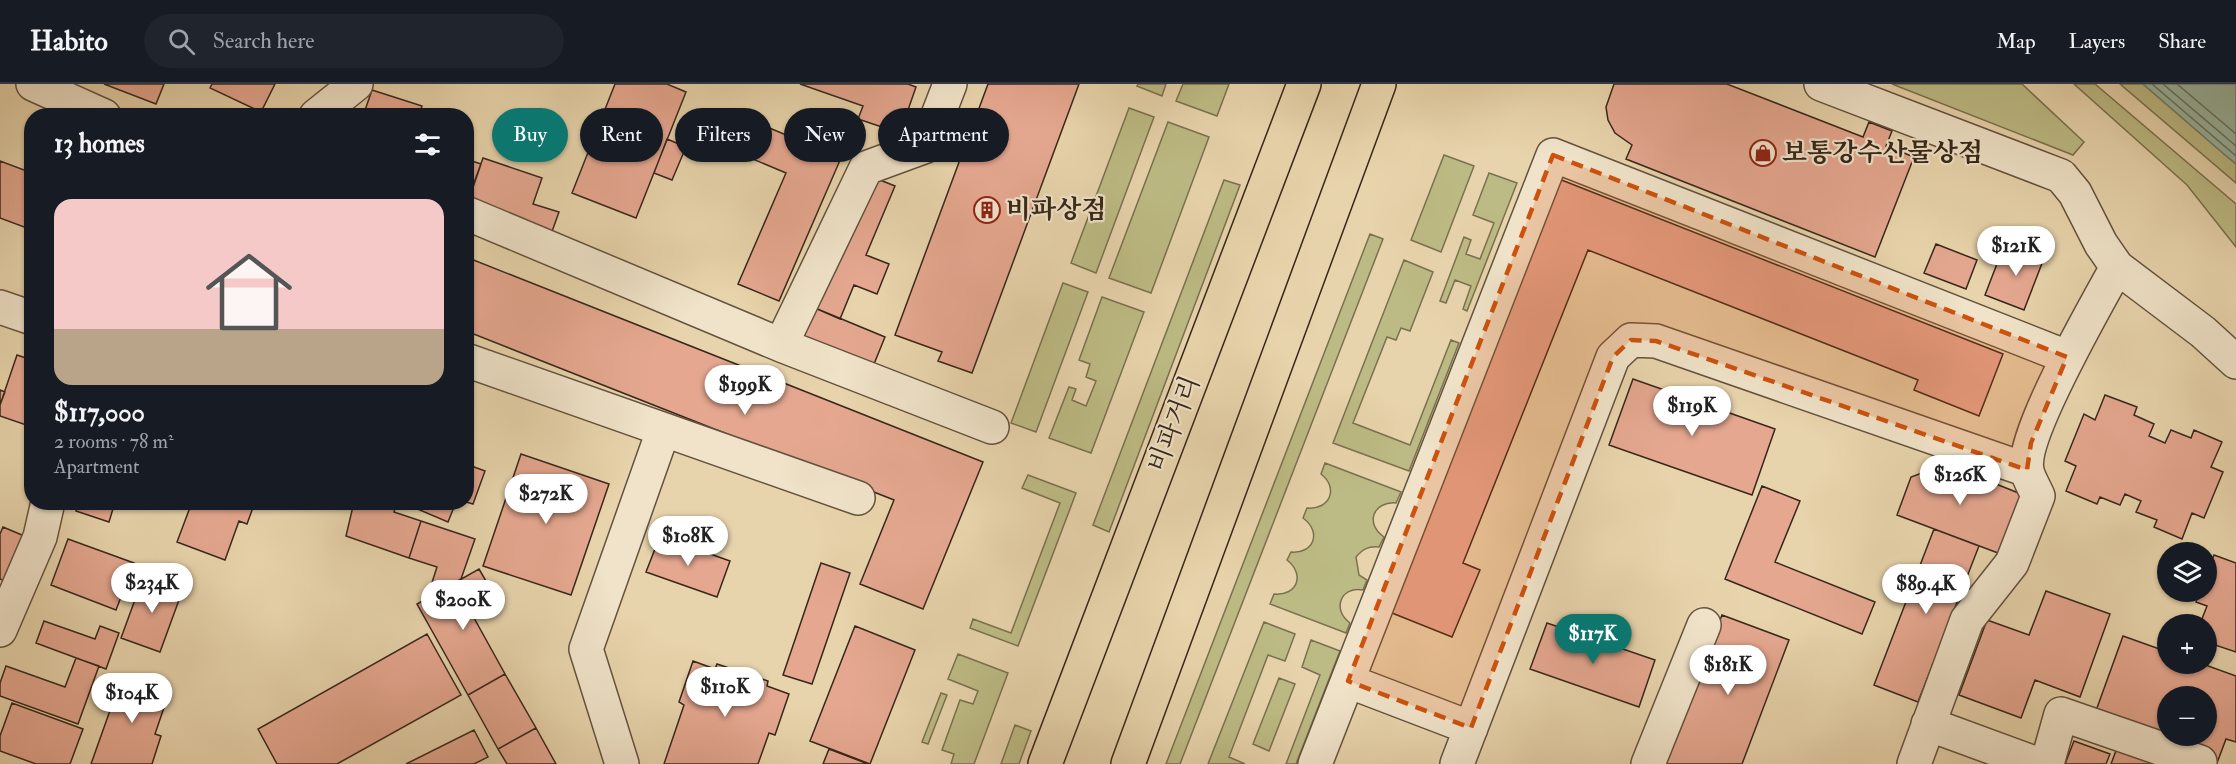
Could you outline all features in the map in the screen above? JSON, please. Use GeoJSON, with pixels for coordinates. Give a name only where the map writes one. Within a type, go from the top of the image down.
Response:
{"type":"FeatureCollection","features":[{"type":"Feature","properties":{"kind":"main road","name":"비파거리"},"geometry":{"type":"LineString","coordinates":[[1045,764],[1304,84]]}},
{"type":"Feature","properties":{"kind":"main road"},"geometry":{"type":"LineString","coordinates":[[1128,764],[1379,84]]}},
{"type":"Feature","properties":{"kind":"street"},"geometry":{"type":"LineString","coordinates":[[33,84],[86,108]]}},
{"type":"Feature","properties":{"kind":"street"},"geometry":{"type":"LineString","coordinates":[[326,108],[356,84]]}},
{"type":"Feature","properties":{"kind":"street"},"geometry":{"type":"LineString","coordinates":[[781,345],[866,168],[926,146],[950,84]]}},
{"type":"Feature","properties":{"kind":"street"},"geometry":{"type":"LineString","coordinates":[[1821,84],[2061,176],[2075,192],[2101,244],[2117,267],[2203,332],[2236,362]]}},
{"type":"Feature","properties":{"kind":"street"},"geometry":{"type":"LineString","coordinates":[[1315,764],[1553,155],[2067,357]]}},
{"type":"Feature","properties":{"kind":"street"},"geometry":{"type":"LineString","coordinates":[[474,216],[781,345],[992,427]]}},
{"type":"Feature","properties":{"kind":"street"},"geometry":{"type":"LineString","coordinates":[[1914,764],[1967,621],[2012,563],[2038,496],[2027,470],[2031,443],[2067,357],[2117,267]]}},
{"type":"Feature","properties":{"kind":"street"},"geometry":{"type":"LineString","coordinates":[[0,307],[24,315]]}},
{"type":"Feature","properties":{"kind":"street"},"geometry":{"type":"LineString","coordinates":[[1457,764],[1613,357],[1631,340],[1656,341],[2027,470]]}},
{"type":"Feature","properties":{"kind":"street"},"geometry":{"type":"LineString","coordinates":[[474,363],[858,498]]}},
{"type":"Feature","properties":{"kind":"street"},"geometry":{"type":"LineString","coordinates":[[622,764],[586,649],[663,431]]}},
{"type":"Feature","properties":{"kind":"street"},"geometry":{"type":"LineString","coordinates":[[0,630],[40,537],[46,510]]}},
{"type":"Feature","properties":{"kind":"street"},"geometry":{"type":"LineString","coordinates":[[1648,764],[1704,625]]}},
{"type":"Feature","properties":{"kind":"street"},"geometry":{"type":"LineString","coordinates":[[1348,681],[1471,728]]}},
{"type":"Feature","properties":{"kind":"street"},"geometry":{"type":"LineString","coordinates":[[2047,764],[2061,714],[2200,762],[2199,764]]}},
{"type":"Feature","properties":{"kind":"street"},"geometry":{"type":"LineString","coordinates":[[1928,724],[2037,764]]}},
{"type":"Feature","properties":{"kind":"highlighted area"},"geometry":{"type":"Polygon","coordinates":[[[1553,155],[2067,357],[2031,443],[2027,470],[1656,341],[1631,340],[1613,357],[1471,728],[1348,681],[1553,155]]]}},
{"type":"Feature","properties":{"kind":"shaded area"},"geometry":{"type":"Polygon","coordinates":[[[1138,84],[1166,84],[1162,96],[1137,86],[1138,84]]]}},
{"type":"Feature","properties":{"kind":"shaded area"},"geometry":{"type":"Polygon","coordinates":[[[1183,84],[1229,84],[1217,116],[1176,101],[1183,84]]]}},
{"type":"Feature","properties":{"kind":"shaded area"},"geometry":{"type":"Polygon","coordinates":[[[1892,84],[2022,84],[2084,142],[2073,155],[1892,84]]]}},
{"type":"Feature","properties":{"kind":"shaded area"},"geometry":{"type":"Polygon","coordinates":[[[2074,84],[2095,84],[2236,204],[2236,247],[2187,185],[2074,84]]]}},
{"type":"Feature","properties":{"kind":"shaded area"},"geometry":{"type":"Polygon","coordinates":[[[2120,84],[2143,84],[2236,164],[2236,183],[2120,84]]]}},
{"type":"Feature","properties":{"kind":"shaded area"},"geometry":{"type":"Polygon","coordinates":[[[1129,108],[1154,117],[1096,273],[1071,263],[1129,108]]]}},
{"type":"Feature","properties":{"kind":"shaded area"},"geometry":{"type":"Polygon","coordinates":[[[1168,122],[1209,137],[1151,293],[1109,278],[1168,122]]]}},
{"type":"Feature","properties":{"kind":"shaded area"},"geometry":{"type":"Polygon","coordinates":[[[1444,155],[1474,166],[1441,252],[1411,240],[1444,155]]]}},
{"type":"Feature","properties":{"kind":"shaded area"},"geometry":{"type":"Polygon","coordinates":[[[1489,173],[1517,183],[1467,311],[1463,309],[1471,286],[1455,280],[1446,303],[1440,301],[1464,237],[1471,240],[1466,254],[1480,259],[1494,223],[1473,215],[1489,173]]]}},
{"type":"Feature","properties":{"kind":"shaded area"},"geometry":{"type":"Polygon","coordinates":[[[1224,180],[1240,185],[1109,532],[1093,525],[1224,180]]]}},
{"type":"Feature","properties":{"kind":"shaded area"},"geometry":{"type":"Polygon","coordinates":[[[1370,234],[1383,239],[1180,764],[1166,764],[1370,234]]]}},
{"type":"Feature","properties":{"kind":"shaded area"},"geometry":{"type":"Polygon","coordinates":[[[1404,260],[1433,272],[1410,331],[1401,328],[1396,340],[1387,337],[1353,423],[1410,445],[1451,340],[1459,343],[1409,471],[1333,443],[1404,260]]]}},
{"type":"Feature","properties":{"kind":"shaded area"},"geometry":{"type":"Polygon","coordinates":[[[1063,283],[1088,292],[1036,432],[1011,423],[1063,283]]]}},
{"type":"Feature","properties":{"kind":"shaded area"},"geometry":{"type":"Polygon","coordinates":[[[1102,297],[1144,312],[1091,453],[1049,438],[1069,387],[1076,389],[1072,400],[1086,406],[1096,381],[1086,377],[1090,364],[1079,360],[1102,297]]]}},
{"type":"Feature","properties":{"kind":"shaded area"},"geometry":{"type":"Polygon","coordinates":[[[1325,463],[1401,492],[1396,503],[1382,506],[1374,514],[1374,526],[1384,537],[1379,547],[1366,549],[1356,557],[1359,575],[1367,580],[1363,590],[1349,592],[1341,600],[1341,612],[1350,623],[1346,633],[1270,604],[1274,594],[1289,592],[1296,583],[1296,572],[1287,560],[1291,552],[1305,550],[1313,541],[1312,530],[1303,518],[1307,508],[1321,506],[1329,497],[1330,485],[1321,474],[1325,463]]]}},
{"type":"Feature","properties":{"kind":"shaded area"},"geometry":{"type":"Polygon","coordinates":[[[1028,475],[1076,493],[1018,646],[970,628],[973,619],[1011,633],[1060,503],[1022,488],[1028,475]]]}},
{"type":"Feature","properties":{"kind":"shaded area"},"geometry":{"type":"Polygon","coordinates":[[[1264,622],[1295,634],[1285,661],[1268,655],[1229,757],[1245,764],[1208,764],[1264,622]]]}},
{"type":"Feature","properties":{"kind":"shaded area"},"geometry":{"type":"Polygon","coordinates":[[[1311,640],[1340,651],[1296,764],[1286,764],[1320,675],[1302,667],[1311,640]]]}},
{"type":"Feature","properties":{"kind":"shaded area"},"geometry":{"type":"Polygon","coordinates":[[[958,654],[1008,673],[974,764],[951,764],[954,754],[942,750],[960,700],[973,704],[978,691],[948,679],[958,654]]]}},
{"type":"Feature","properties":{"kind":"shaded area"},"geometry":{"type":"Polygon","coordinates":[[[1279,678],[1295,684],[1269,751],[1253,744],[1279,678]]]}},
{"type":"Feature","properties":{"kind":"shaded area"},"geometry":{"type":"Polygon","coordinates":[[[941,693],[947,695],[928,744],[922,742],[941,693]]]}},
{"type":"Feature","properties":{"kind":"shaded area"},"geometry":{"type":"Polygon","coordinates":[[[1015,725],[1031,731],[1019,764],[1001,764],[1015,725]]]}},
{"type":"Feature","properties":{"kind":"water"},"geometry":{"type":"Polygon","coordinates":[[[2143,84],[2236,84],[2236,164],[2224,154],[2143,84]]]}},
{"type":"Feature","properties":{"kind":"building"},"geometry":{"type":"Polygon","coordinates":[[[104,84],[164,84],[156,104],[104,84]]]}},
{"type":"Feature","properties":{"kind":"building"},"geometry":{"type":"Polygon","coordinates":[[[212,84],[275,84],[263,108],[252,108],[210,88],[212,84]]]}},
{"type":"Feature","properties":{"kind":"building"},"geometry":{"type":"Polygon","coordinates":[[[615,84],[667,84],[686,92],[680,108],[675,108],[675,120],[663,150],[663,108],[606,108],[615,84]]]}},
{"type":"Feature","properties":{"kind":"building"},"geometry":{"type":"Polygon","coordinates":[[[800,84],[908,84],[916,87],[909,108],[878,108],[878,126],[866,122],[866,108],[862,108],[863,106],[800,84]]]}},
{"type":"Feature","properties":{"kind":"building","name":"비파상점"},"geometry":{"type":"Polygon","coordinates":[[[988,84],[1079,84],[972,373],[938,361],[942,352],[895,335],[959,162],[1009,162],[1009,108],[979,108],[988,84]]]}},
{"type":"Feature","properties":{"kind":"building"},"geometry":{"type":"Polygon","coordinates":[[[1614,84],[1727,84],[1863,137],[1869,122],[1892,131],[1886,146],[1914,157],[1875,257],[1626,159],[1632,145],[1615,133],[1608,120],[1606,107],[1614,84]]]}},
{"type":"Feature","properties":{"kind":"building"},"geometry":{"type":"Polygon","coordinates":[[[372,90],[422,106],[421,108],[366,108],[372,90]]]}},
{"type":"Feature","properties":{"kind":"building"},"geometry":{"type":"Polygon","coordinates":[[[772,129],[784,134],[784,162],[839,162],[779,301],[738,284],[786,173],[760,162],[772,162],[772,129]]]}},
{"type":"Feature","properties":{"kind":"building"},"geometry":{"type":"Polygon","coordinates":[[[667,139],[675,142],[675,162],[680,162],[672,180],[654,173],[658,162],[663,162],[663,149],[667,139]]]}},
{"type":"Feature","properties":{"kind":"building"},"geometry":{"type":"Polygon","coordinates":[[[483,158],[542,178],[533,204],[559,212],[550,237],[474,208],[474,183],[483,158]]]}},
{"type":"Feature","properties":{"kind":"building"},"geometry":{"type":"Polygon","coordinates":[[[0,161],[24,170],[24,227],[0,218],[0,161]]]}},
{"type":"Feature","properties":{"kind":"building"},"geometry":{"type":"Polygon","coordinates":[[[474,162],[481,164],[474,184],[474,162]]]}},
{"type":"Feature","properties":{"kind":"building"},"geometry":{"type":"Polygon","coordinates":[[[584,162],[658,162],[636,218],[572,193],[584,162]]]}},
{"type":"Feature","properties":{"kind":"building"},"geometry":{"type":"Polygon","coordinates":[[[870,176],[895,186],[866,255],[889,264],[877,294],[854,285],[840,319],[815,308],[870,176]]]}},
{"type":"Feature","properties":{"kind":"building"},"geometry":{"type":"Polygon","coordinates":[[[1559,179],[2003,354],[1979,416],[1914,390],[1918,380],[1588,250],[1463,563],[1480,570],[1452,637],[1387,611],[1559,179]]]}},
{"type":"Feature","properties":{"kind":"building"},"geometry":{"type":"Polygon","coordinates":[[[2020,243],[2046,253],[2024,310],[1985,295],[2000,256],[2013,261],[2020,243]]]}},
{"type":"Feature","properties":{"kind":"building"},"geometry":{"type":"Polygon","coordinates":[[[1936,244],[1977,260],[1966,289],[1924,273],[1936,244]]]}},
{"type":"Feature","properties":{"kind":"building"},"geometry":{"type":"Polygon","coordinates":[[[474,260],[983,462],[923,609],[860,584],[894,500],[474,334],[474,260]]]}},
{"type":"Feature","properties":{"kind":"building"},"geometry":{"type":"Polygon","coordinates":[[[815,308],[885,337],[874,364],[804,336],[815,308]]]}},
{"type":"Feature","properties":{"kind":"building"},"geometry":{"type":"Polygon","coordinates":[[[17,355],[24,357],[24,424],[0,416],[0,405],[17,355]]]}},
{"type":"Feature","properties":{"kind":"building"},"geometry":{"type":"Polygon","coordinates":[[[1633,379],[1775,429],[1752,495],[1609,445],[1633,379]]]}},
{"type":"Feature","properties":{"kind":"building"},"geometry":{"type":"Polygon","coordinates":[[[0,390],[5,392],[0,405],[0,390]]]}},
{"type":"Feature","properties":{"kind":"building"},"geometry":{"type":"Polygon","coordinates":[[[2105,395],[2137,407],[2134,415],[2154,424],[2149,436],[2165,443],[2171,430],[2191,438],[2194,430],[2222,442],[2211,467],[2223,472],[2204,518],[2192,513],[2182,539],[2154,527],[2157,520],[2136,512],[2141,501],[2125,494],[2120,505],[2100,497],[2097,504],[2066,491],[2076,466],[2065,461],[2084,414],[2095,420],[2105,395]]]}},
{"type":"Feature","properties":{"kind":"building"},"geometry":{"type":"Polygon","coordinates":[[[521,454],[609,484],[571,595],[483,566],[521,454]]]}},
{"type":"Feature","properties":{"kind":"building"},"geometry":{"type":"Polygon","coordinates":[[[1946,464],[2021,494],[1998,553],[1897,515],[1911,477],[1946,464]]]}},
{"type":"Feature","properties":{"kind":"building"},"geometry":{"type":"Polygon","coordinates":[[[474,467],[485,471],[474,501],[474,467]]]}},
{"type":"Feature","properties":{"kind":"building"},"geometry":{"type":"Polygon","coordinates":[[[1762,486],[1800,501],[1775,562],[1875,602],[1862,634],[1725,579],[1762,486]]]}},
{"type":"Feature","properties":{"kind":"building"},"geometry":{"type":"Polygon","coordinates":[[[76,510],[113,510],[109,522],[76,510]]]}},
{"type":"Feature","properties":{"kind":"building"},"geometry":{"type":"Polygon","coordinates":[[[189,510],[252,510],[247,524],[239,521],[225,560],[177,542],[189,510]]]}},
{"type":"Feature","properties":{"kind":"building"},"geometry":{"type":"Polygon","coordinates":[[[352,510],[395,510],[394,512],[421,521],[409,558],[346,536],[352,510]]]}},
{"type":"Feature","properties":{"kind":"building"},"geometry":{"type":"Polygon","coordinates":[[[420,510],[453,510],[448,522],[420,510]]]}},
{"type":"Feature","properties":{"kind":"building"},"geometry":{"type":"Polygon","coordinates":[[[421,521],[475,539],[461,579],[427,598],[437,567],[409,558],[421,521]]]}},
{"type":"Feature","properties":{"kind":"building"},"geometry":{"type":"Polygon","coordinates":[[[3,527],[29,538],[9,583],[0,579],[0,534],[3,527]]]}},
{"type":"Feature","properties":{"kind":"building"},"geometry":{"type":"Polygon","coordinates":[[[1934,529],[1979,546],[1918,702],[1874,685],[1934,529]]]}},
{"type":"Feature","properties":{"kind":"building"},"geometry":{"type":"Polygon","coordinates":[[[660,536],[730,561],[717,597],[646,572],[660,536]]]}},
{"type":"Feature","properties":{"kind":"building"},"geometry":{"type":"Polygon","coordinates":[[[68,539],[134,563],[116,610],[51,585],[68,539]]]}},
{"type":"Feature","properties":{"kind":"building"},"geometry":{"type":"Polygon","coordinates":[[[2217,556],[2236,563],[2236,652],[2217,646],[2217,614],[2204,614],[2207,606],[2196,602],[2217,602],[2217,556]]]}},
{"type":"Feature","properties":{"kind":"building"},"geometry":{"type":"Polygon","coordinates":[[[821,563],[850,573],[812,684],[783,675],[821,563]]]}},
{"type":"Feature","properties":{"kind":"building"},"geometry":{"type":"Polygon","coordinates":[[[479,569],[493,593],[468,607],[505,674],[468,695],[417,604],[479,569]]]}},
{"type":"Feature","properties":{"kind":"building"},"geometry":{"type":"Polygon","coordinates":[[[144,575],[183,589],[160,652],[121,638],[144,575]]]}},
{"type":"Feature","properties":{"kind":"building"},"geometry":{"type":"Polygon","coordinates":[[[2046,591],[2110,614],[2080,697],[2035,680],[2021,718],[1959,695],[1987,620],[2029,635],[2046,591]]]}},
{"type":"Feature","properties":{"kind":"building"},"geometry":{"type":"Polygon","coordinates":[[[1722,615],[1789,640],[1742,764],[1665,764],[1722,615]]]}},
{"type":"Feature","properties":{"kind":"building"},"geometry":{"type":"Polygon","coordinates":[[[44,621],[95,639],[100,626],[119,633],[106,669],[36,643],[44,621]]]}},
{"type":"Feature","properties":{"kind":"building"},"geometry":{"type":"Polygon","coordinates":[[[1547,623],[1655,660],[1639,707],[1530,669],[1547,623]]]}},
{"type":"Feature","properties":{"kind":"building"},"geometry":{"type":"Polygon","coordinates":[[[855,626],[915,650],[870,764],[810,741],[855,626]]]}},
{"type":"Feature","properties":{"kind":"building"},"geometry":{"type":"Polygon","coordinates":[[[427,634],[461,695],[337,764],[277,764],[258,729],[427,634]]]}},
{"type":"Feature","properties":{"kind":"building"},"geometry":{"type":"Polygon","coordinates":[[[2123,636],[2157,648],[2157,674],[2217,674],[2217,669],[2236,676],[2236,742],[2226,739],[2217,763],[2169,746],[2217,746],[2217,686],[2157,686],[2157,742],[2093,719],[2123,636]]]}},
{"type":"Feature","properties":{"kind":"building"},"geometry":{"type":"Polygon","coordinates":[[[76,658],[99,666],[78,724],[0,696],[0,683],[6,666],[65,687],[76,658]]]}},
{"type":"Feature","properties":{"kind":"building"},"geometry":{"type":"Polygon","coordinates":[[[693,661],[715,669],[717,664],[768,681],[767,686],[789,694],[775,735],[769,733],[758,764],[664,764],[684,705],[679,702],[693,661]]]}},
{"type":"Feature","properties":{"kind":"building"},"geometry":{"type":"Polygon","coordinates":[[[123,674],[170,690],[155,734],[161,736],[152,764],[91,764],[123,674]]]}},
{"type":"Feature","properties":{"kind":"building"},"geometry":{"type":"Polygon","coordinates":[[[505,674],[536,728],[498,749],[468,695],[505,674]]]}},
{"type":"Feature","properties":{"kind":"building"},"geometry":{"type":"Polygon","coordinates":[[[12,703],[83,729],[70,764],[36,764],[0,751],[0,736],[12,703]]]}},
{"type":"Feature","properties":{"kind":"building"},"geometry":{"type":"Polygon","coordinates":[[[536,728],[556,764],[507,764],[498,749],[536,728]]]}},
{"type":"Feature","properties":{"kind":"building"},"geometry":{"type":"Polygon","coordinates":[[[474,730],[488,757],[474,764],[406,764],[474,730]]]}},
{"type":"Feature","properties":{"kind":"building"},"geometry":{"type":"Polygon","coordinates":[[[2074,741],[2110,754],[2106,764],[2065,764],[2074,741]]]}},
{"type":"Feature","properties":{"kind":"building"},"geometry":{"type":"Polygon","coordinates":[[[2117,748],[2162,764],[2111,764],[2117,748]]]}},
{"type":"Feature","properties":{"kind":"building"},"geometry":{"type":"Polygon","coordinates":[[[829,749],[868,764],[823,764],[829,749]]]}},
{"type":"Feature","properties":{"kind":"place","name":"보통강수산물상점"},"geometry":{"type":"Point","coordinates":[1763,153]}},
{"type":"Feature","properties":{"kind":"place","name":"비파상점"},"geometry":{"type":"Point","coordinates":[987,210]}}]}
